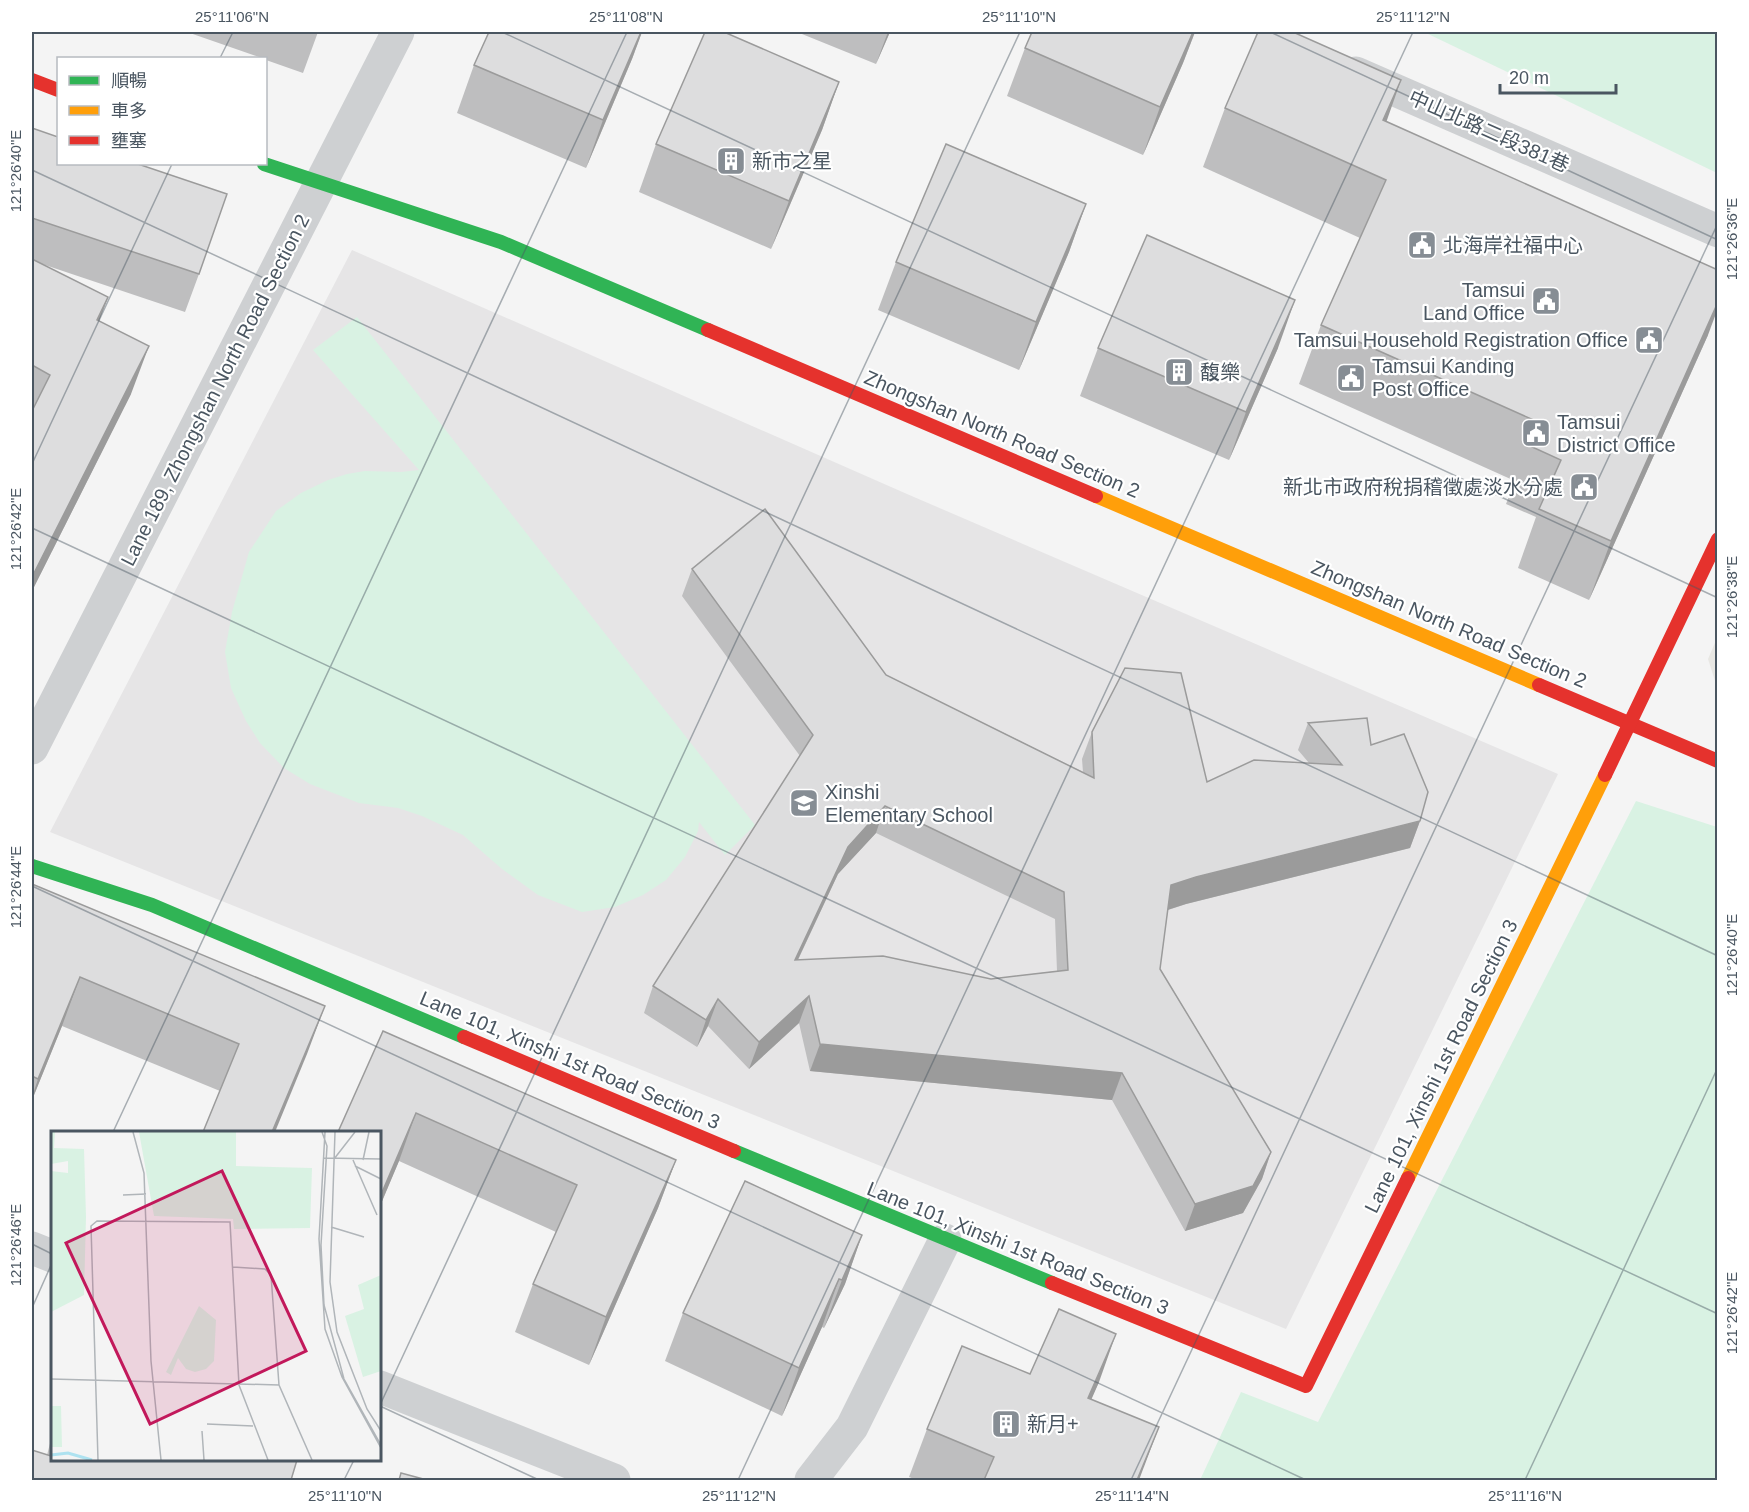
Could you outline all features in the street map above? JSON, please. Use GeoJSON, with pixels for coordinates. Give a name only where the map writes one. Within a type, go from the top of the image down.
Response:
{"type":"FeatureCollection","features":[{"type":"Feature","properties":{"kind":"street","name":"Lane 189, Zhongshan North Road Section 2"},"geometry":{"type":"LineString","coordinates":[[32,748],[398,32]]}},
{"type":"Feature","properties":{"kind":"street","name":"中山北路二段381巷"},"geometry":{"type":"LineString","coordinates":[[1326,60],[1718,231]]}},
{"type":"Feature","properties":{"kind":"street"},"geometry":{"type":"LineString","coordinates":[[32,80],[57,90]]}},
{"type":"Feature","properties":{"kind":"street","name":"Zhongshan North Road Section 2"},"geometry":{"type":"LineString","coordinates":[[267,165],[501,242],[1718,761]]}},
{"type":"Feature","properties":{"kind":"street"},"geometry":{"type":"LineString","coordinates":[[1630,723],[1718,539]]}},
{"type":"Feature","properties":{"kind":"street","name":"Lane 101, Xinshi 1st Road Section 3"},"geometry":{"type":"LineString","coordinates":[[32,866],[152,905],[945,1240],[1306,1386],[1630,723]]}},
{"type":"Feature","properties":{"kind":"street"},"geometry":{"type":"LineString","coordinates":[[811,1480],[852,1427],[945,1240]]}},
{"type":"Feature","properties":{"kind":"street"},"geometry":{"type":"LineString","coordinates":[[32,1248],[51,1256]]}},
{"type":"Feature","properties":{"kind":"street"},"geometry":{"type":"LineString","coordinates":[[381,1387],[614,1480]]}},
{"type":"Feature","properties":{"kind":"shaded area","name":"Xinshi Elementary School"},"geometry":{"type":"Polygon","coordinates":[[[352,250],[907,494],[1558,774],[1286,1329],[50,832],[352,250]]]}},
{"type":"Feature","properties":{"kind":"shaded area"},"geometry":{"type":"Polygon","coordinates":[[[1717,638],[1717,687],[1708,659],[1717,638]]]}},
{"type":"Feature","properties":{"kind":"green space"},"geometry":{"type":"Polygon","coordinates":[[[1424,32],[1717,32],[1717,173],[1424,32]]]}},
{"type":"Feature","properties":{"kind":"green space"},"geometry":{"type":"Polygon","coordinates":[[[357,317],[755,825],[725,855],[699,822],[698,831],[685,857],[666,880],[643,895],[615,907],[582,912],[538,895],[502,869],[463,835],[422,816],[398,808],[359,803],[310,784],[284,768],[260,743],[246,721],[231,688],[225,652],[232,612],[249,552],[276,511],[301,493],[347,474],[365,471],[419,470],[313,350],[357,317]]]}},
{"type":"Feature","properties":{"kind":"green space"},"geometry":{"type":"Polygon","coordinates":[[[1636,801],[1717,827],[1717,1480],[1200,1480],[1241,1392],[1318,1422],[1636,801]]]}},
{"type":"Feature","properties":{"kind":"building"},"geometry":{"type":"Polygon","coordinates":[[[489,32],[641,32],[603,120],[474,65],[489,32]]]}},
{"type":"Feature","properties":{"kind":"building"},"geometry":{"type":"Polygon","coordinates":[[[705,32],[724,32],[839,82],[789,201],[656,144],[705,32]]]}},
{"type":"Feature","properties":{"kind":"building"},"geometry":{"type":"Polygon","coordinates":[[[1032,32],[1193,32],[1160,107],[1025,48],[1032,32]]]}},
{"type":"Feature","properties":{"kind":"building","name":"Tamsui District Office"},"geometry":{"type":"Polygon","coordinates":[[[1258,32],[1293,32],[1401,80],[1383,120],[1718,270],[1718,302],[1611,541],[1539,509],[1561,460],[1528,445],[1538,422],[1321,325],[1386,180],[1225,108],[1258,32]]]}},
{"type":"Feature","properties":{"kind":"building"},"geometry":{"type":"Polygon","coordinates":[[[32,128],[57,137],[57,165],[141,165],[227,194],[199,274],[32,218],[32,128]]]}},
{"type":"Feature","properties":{"kind":"building"},"geometry":{"type":"Polygon","coordinates":[[[946,144],[1086,204],[1036,322],[896,262],[946,144]]]}},
{"type":"Feature","properties":{"kind":"building"},"geometry":{"type":"Polygon","coordinates":[[[1147,235],[1295,300],[1246,412],[1098,348],[1147,235]]]}},
{"type":"Feature","properties":{"kind":"building"},"geometry":{"type":"Polygon","coordinates":[[[32,259],[108,297],[97,320],[149,346],[32,577],[32,411],[50,375],[32,365],[32,259]]]}},
{"type":"Feature","properties":{"kind":"building"},"geometry":{"type":"Polygon","coordinates":[[[765,509],[886,675],[1094,778],[1092,732],[1125,668],[1181,673],[1207,782],[1254,760],[1342,765],[1308,723],[1367,718],[1371,745],[1404,734],[1428,792],[1420,821],[1171,885],[1160,969],[1271,1152],[1253,1186],[1195,1204],[1122,1073],[820,1044],[809,996],[759,1042],[718,999],[706,1020],[653,986],[813,735],[692,569],[765,509]],[[885,806],[848,847],[795,960],[883,956],[991,979],[1068,970],[1064,892],[885,806]]]}},
{"type":"Feature","properties":{"kind":"building"},"geometry":{"type":"Polygon","coordinates":[[[32,884],[325,1006],[272,1131],[203,1131],[239,1044],[80,977],[38,1079],[32,1076],[32,884]]]}},
{"type":"Feature","properties":{"kind":"building"},"geometry":{"type":"Polygon","coordinates":[[[383,1031],[676,1160],[606,1317],[533,1284],[577,1185],[416,1113],[381,1195],[381,1131],[338,1131],[383,1031]]]}},
{"type":"Feature","properties":{"kind":"building"},"geometry":{"type":"Polygon","coordinates":[[[745,1181],[862,1235],[842,1280],[839,1279],[799,1368],[683,1313],[745,1181]]]}},
{"type":"Feature","properties":{"kind":"building"},"geometry":{"type":"Polygon","coordinates":[[[1059,1309],[1116,1334],[1088,1398],[1159,1427],[1137,1480],[984,1480],[994,1457],[927,1429],[962,1346],[1030,1374],[1059,1309]]]}},
{"type":"Feature","properties":{"kind":"building"},"geometry":{"type":"Polygon","coordinates":[[[32,1450],[51,1456],[51,1461],[297,1461],[291,1480],[32,1480],[32,1450]]]}},
{"type":"Feature","properties":{"kind":"building"},"geometry":{"type":"Polygon","coordinates":[[[401,1473],[427,1480],[399,1480],[401,1473]]]}},
{"type":"Feature","properties":{"kind":"traffic: fast"},"geometry":{"type":"LineString","coordinates":[[267,165],[501,242],[708,330]]}},
{"type":"Feature","properties":{"kind":"traffic: fast"},"geometry":{"type":"LineString","coordinates":[[32,866],[152,905],[464,1037]]}},
{"type":"Feature","properties":{"kind":"traffic: fast"},"geometry":{"type":"LineString","coordinates":[[734,1151],[1052,1283]]}},
{"type":"Feature","properties":{"kind":"traffic: slow"},"geometry":{"type":"LineString","coordinates":[[1096,496],[1539,685]]}},
{"type":"Feature","properties":{"kind":"traffic: slow"},"geometry":{"type":"LineString","coordinates":[[1408,1178],[1605,775]]}},
{"type":"Feature","properties":{"kind":"traffic: jam"},"geometry":{"type":"LineString","coordinates":[[32,80],[57,90]]}},
{"type":"Feature","properties":{"kind":"traffic: jam"},"geometry":{"type":"LineString","coordinates":[[708,330],[1096,496]]}},
{"type":"Feature","properties":{"kind":"traffic: jam"},"geometry":{"type":"LineString","coordinates":[[1605,775],[1718,539]]}},
{"type":"Feature","properties":{"kind":"traffic: jam"},"geometry":{"type":"LineString","coordinates":[[1539,685],[1718,761]]}},
{"type":"Feature","properties":{"kind":"traffic: jam"},"geometry":{"type":"LineString","coordinates":[[464,1037],[734,1151]]}},
{"type":"Feature","properties":{"kind":"traffic: jam"},"geometry":{"type":"LineString","coordinates":[[1052,1283],[1306,1386],[1408,1178]]}},
{"type":"Feature","properties":{"kind":"place","name":"新市之星"},"geometry":{"type":"Point","coordinates":[731,161]}},
{"type":"Feature","properties":{"kind":"place","name":"北海岸社福中心"},"geometry":{"type":"Point","coordinates":[1422,245]}},
{"type":"Feature","properties":{"kind":"place","name":"Tamsui Land Office"},"geometry":{"type":"Point","coordinates":[1546,301]}},
{"type":"Feature","properties":{"kind":"place","name":"Tamsui Household Registration Office"},"geometry":{"type":"Point","coordinates":[1649,340]}},
{"type":"Feature","properties":{"kind":"place","name":"馥樂"},"geometry":{"type":"Point","coordinates":[1179,372]}},
{"type":"Feature","properties":{"kind":"place","name":"Tamsui Kanding Post Office"},"geometry":{"type":"Point","coordinates":[1351,378]}},
{"type":"Feature","properties":{"kind":"place","name":"Tamsui District Office"},"geometry":{"type":"Point","coordinates":[1536,433]}},
{"type":"Feature","properties":{"kind":"place","name":"新北市政府稅捐稽徵處淡水分處"},"geometry":{"type":"Point","coordinates":[1584,487]}},
{"type":"Feature","properties":{"kind":"place","name":"Xinshi Elementary School"},"geometry":{"type":"Point","coordinates":[804,803]}},
{"type":"Feature","properties":{"kind":"place","name":"新月+"},"geometry":{"type":"Point","coordinates":[1006,1424]}}]}
